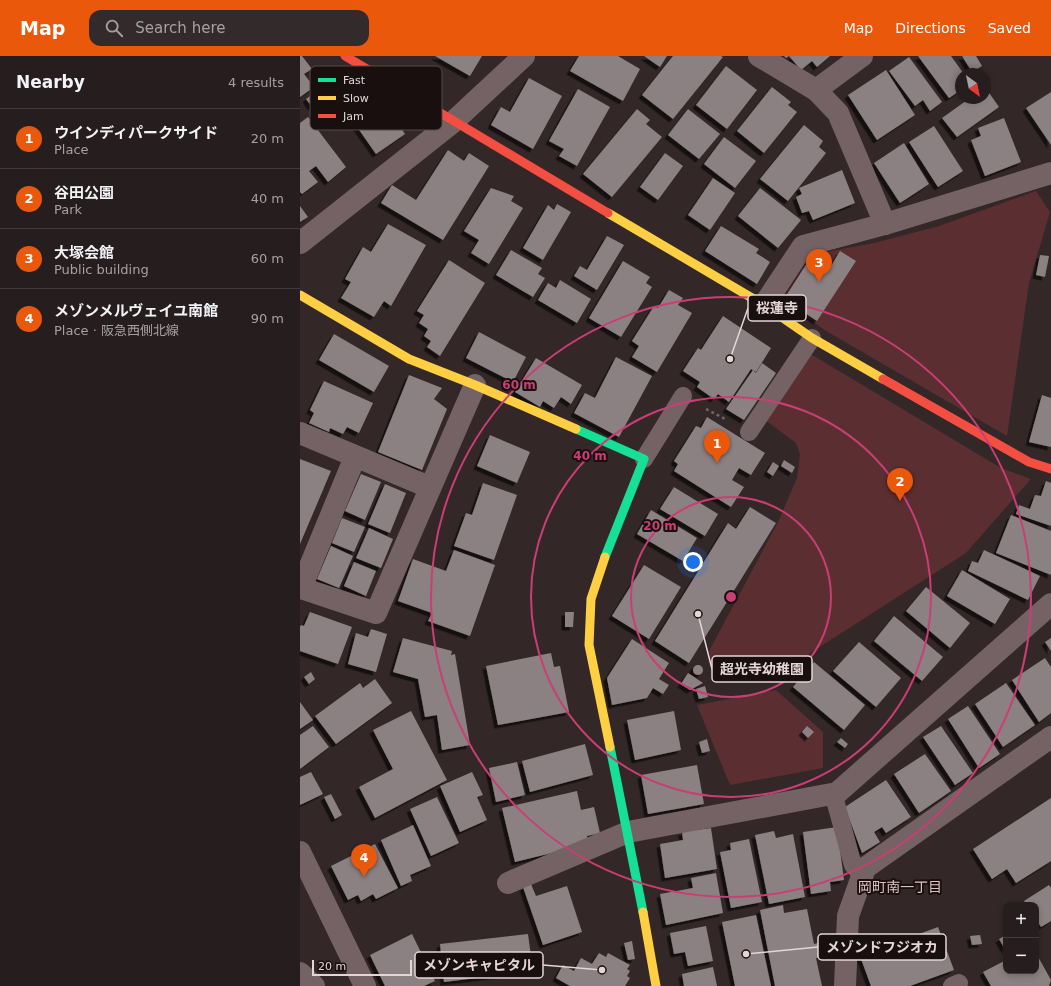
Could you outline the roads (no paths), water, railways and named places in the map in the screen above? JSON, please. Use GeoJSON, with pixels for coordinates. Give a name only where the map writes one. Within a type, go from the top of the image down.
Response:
{"type":"FeatureCollection","features":[{"type":"Feature","properties":{"kind":"street"},"geometry":{"type":"LineString","coordinates":[[345,56],[361,66]]}},
{"type":"Feature","properties":{"kind":"street"},"geometry":{"type":"LineString","coordinates":[[300,243],[453,122],[524,56]]}},
{"type":"Feature","properties":{"kind":"street"},"geometry":{"type":"LineString","coordinates":[[759,56],[816,90],[838,113],[885,224]]}},
{"type":"Feature","properties":{"kind":"street"},"geometry":{"type":"LineString","coordinates":[[816,90],[862,56]]}},
{"type":"Feature","properties":{"kind":"street"},"geometry":{"type":"LineString","coordinates":[[442,115],[764,305],[812,338],[1029,462],[1051,469]]}},
{"type":"Feature","properties":{"kind":"street"},"geometry":{"type":"LineString","coordinates":[[764,305],[803,246],[885,224],[1051,173]]}},
{"type":"Feature","properties":{"kind":"street"},"geometry":{"type":"LineString","coordinates":[[300,295],[410,359],[475,385],[644,459],[608,550],[591,600],[589,645],[628,832],[656,986]]}},
{"type":"Feature","properties":{"kind":"street"},"geometry":{"type":"LineString","coordinates":[[355,456],[301,588],[376,613],[429,487],[475,385]]}},
{"type":"Feature","properties":{"kind":"street"},"geometry":{"type":"LineString","coordinates":[[300,433],[429,487]]}},
{"type":"Feature","properties":{"kind":"street"},"geometry":{"type":"LineString","coordinates":[[508,883],[628,832],[837,793],[1051,604]]}},
{"type":"Feature","properties":{"kind":"street"},"geometry":{"type":"LineString","coordinates":[[845,986],[848,916],[865,868],[1051,737]]}},
{"type":"Feature","properties":{"kind":"street"},"geometry":{"type":"LineString","coordinates":[[300,852],[365,986]]}},
{"type":"Feature","properties":{"kind":"street"},"geometry":{"type":"LineString","coordinates":[[300,973],[314,986]]}},
{"type":"Feature","properties":{"kind":"lane"},"geometry":{"type":"LineString","coordinates":[[749,432],[812,338]]}},
{"type":"Feature","properties":{"kind":"lane"},"geometry":{"type":"LineString","coordinates":[[644,459],[683,396]]}},
{"type":"Feature","properties":{"kind":"lane"},"geometry":{"type":"LineString","coordinates":[[833,794],[853,865],[862,874]]}},
{"type":"Feature","properties":{"kind":"place","name":"大塚会館"},"geometry":{"type":"Point","coordinates":[819,282]}},
{"type":"Feature","properties":{"kind":"place","name":"桜蓮寺"},"geometry":{"type":"Point","coordinates":[730,359]}},
{"type":"Feature","properties":{"kind":"place","name":"ウインディパークサイド"},"geometry":{"type":"Point","coordinates":[717,463]}},
{"type":"Feature","properties":{"kind":"place","name":"谷田公園"},"geometry":{"type":"Point","coordinates":[900,501]}},
{"type":"Feature","properties":{"kind":"place","name":"超光寺幼稚園"},"geometry":{"type":"Point","coordinates":[698,614]}},
{"type":"Feature","properties":{"kind":"place","name":"メゾンメルヴェイユ南館"},"geometry":{"type":"Point","coordinates":[364,877]}},
{"type":"Feature","properties":{"kind":"place","name":"メゾンドフジオカ"},"geometry":{"type":"Point","coordinates":[746,954]}},
{"type":"Feature","properties":{"kind":"place","name":"メゾンキャピタル"},"geometry":{"type":"Point","coordinates":[602,970]}},
{"type":"Feature","properties":{"kind":"district","name":"岡町南一丁目"},"geometry":{"type":"Point","coordinates":[900,887]}}]}
